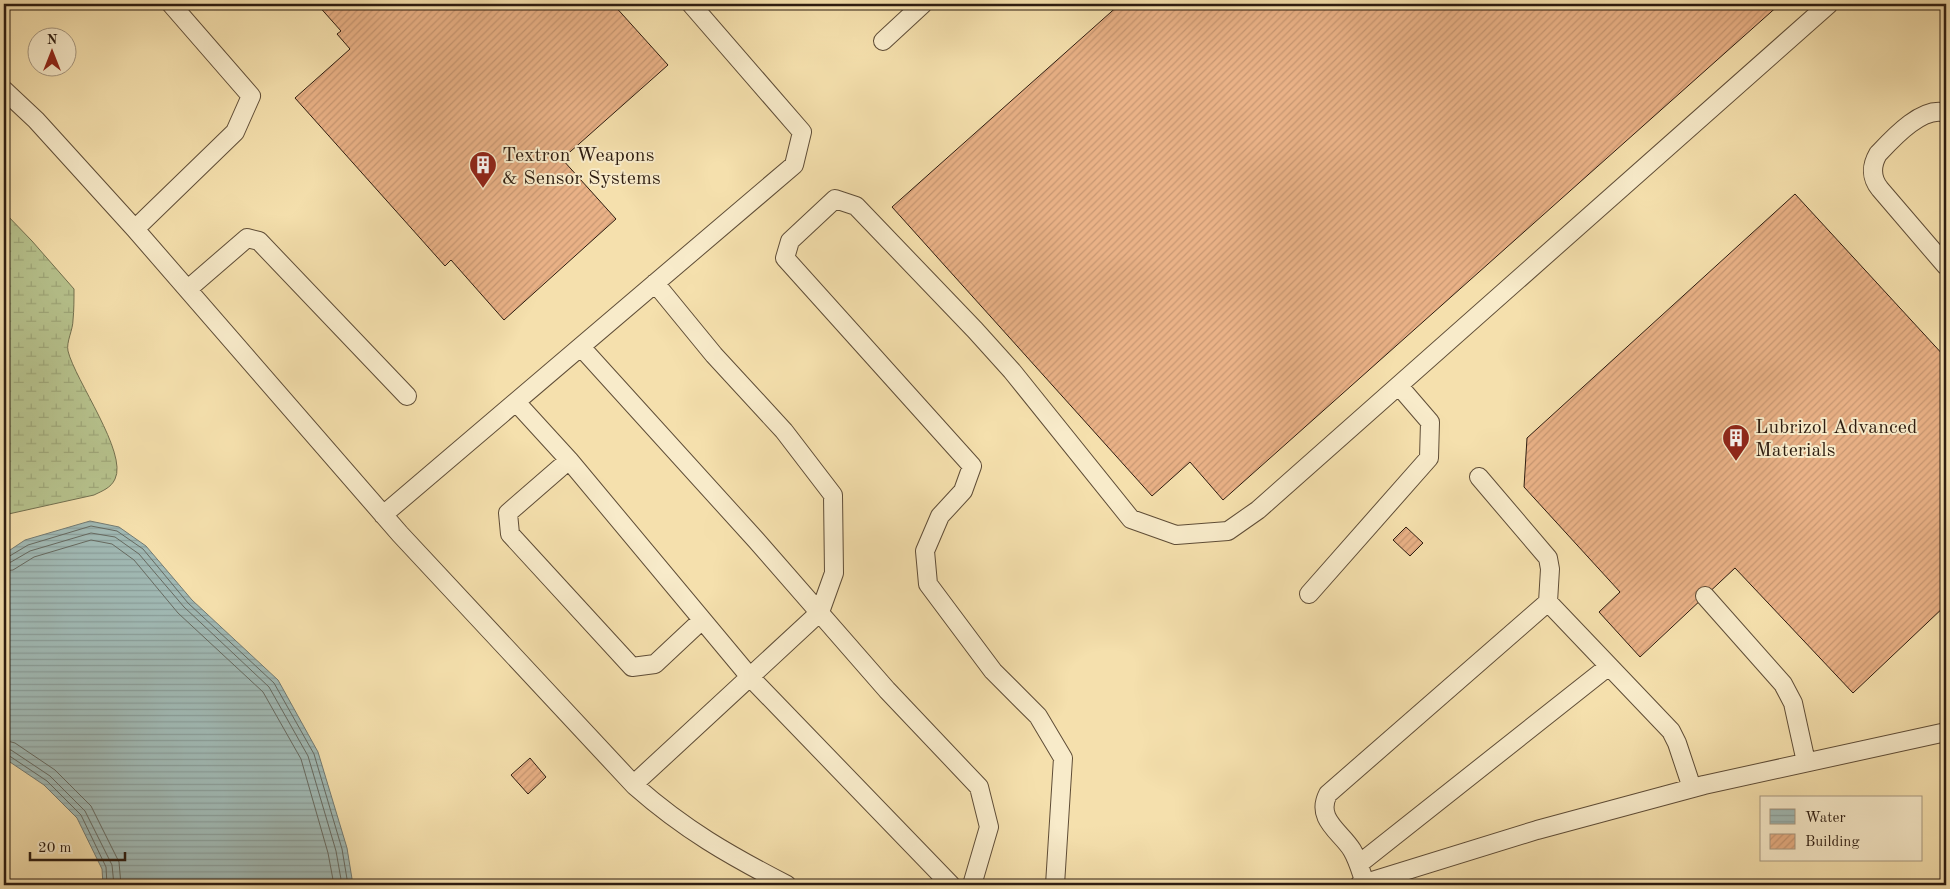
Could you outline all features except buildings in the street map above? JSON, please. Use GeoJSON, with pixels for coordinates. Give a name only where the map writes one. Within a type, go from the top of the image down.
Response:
{"type":"FeatureCollection","features":[{"type":"Feature","properties":{"kind":"lane"},"geometry":{"type":"LineString","coordinates":[[135,229],[235,132],[251,96],[171,4]]}},
{"type":"Feature","properties":{"kind":"lane"},"geometry":{"type":"LineString","coordinates":[[383,515],[794,164],[802,132],[691,4]]}},
{"type":"Feature","properties":{"kind":"lane"},"geometry":{"type":"LineString","coordinates":[[883,41],[923,4]]}},
{"type":"Feature","properties":{"kind":"lane"},"geometry":{"type":"LineString","coordinates":[[1055,885],[1063,758],[1038,716],[993,671],[928,584],[924,551],[940,516],[963,491],[972,466],[785,258],[790,241],[835,200],[856,206],[975,330],[1018,379],[1131,519],[1176,535],[1228,531],[1258,510],[1829,4]]}},
{"type":"Feature","properties":{"kind":"lane"},"geometry":{"type":"LineString","coordinates":[[4,90],[36,120],[135,229],[383,515],[634,784],[659,807],[710,844],[787,885]]}},
{"type":"Feature","properties":{"kind":"lane"},"geometry":{"type":"LineString","coordinates":[[1946,113],[1928,113],[1918,118],[1878,154],[1874,160],[1872,172],[1876,184],[1946,266]]}},
{"type":"Feature","properties":{"kind":"lane"},"geometry":{"type":"LineString","coordinates":[[188,289],[247,238],[260,241],[408,396]]}},
{"type":"Feature","properties":{"kind":"lane"},"geometry":{"type":"LineString","coordinates":[[634,784],[820,612],[834,573],[833,495],[784,431],[714,355],[655,283]]}},
{"type":"Feature","properties":{"kind":"lane"},"geometry":{"type":"LineString","coordinates":[[581,347],[820,612],[887,690],[979,788],[990,827],[972,885]]}},
{"type":"Feature","properties":{"kind":"lane"},"geometry":{"type":"LineString","coordinates":[[1309,594],[1430,458],[1430,422],[1398,386]]}},
{"type":"Feature","properties":{"kind":"lane"},"geometry":{"type":"LineString","coordinates":[[516,402],[569,460],[750,677],[951,885]]}},
{"type":"Feature","properties":{"kind":"lane"},"geometry":{"type":"LineString","coordinates":[[569,460],[508,513],[510,534],[632,667],[655,664],[702,620]]}},
{"type":"Feature","properties":{"kind":"lane"},"geometry":{"type":"LineString","coordinates":[[1479,477],[1545,554],[1550,569],[1548,602],[1328,794],[1324,809],[1326,820],[1352,849],[1359,864],[1362,884],[1537,830],[1692,788],[1946,732]]}},
{"type":"Feature","properties":{"kind":"lane"},"geometry":{"type":"LineString","coordinates":[[1705,596],[1787,690],[1793,703],[1806,762]]}},
{"type":"Feature","properties":{"kind":"lane"},"geometry":{"type":"LineString","coordinates":[[1548,602],[1671,731],[1677,742],[1692,788]]}},
{"type":"Feature","properties":{"kind":"lane"},"geometry":{"type":"LineString","coordinates":[[1359,864],[1609,666]]}},
{"type":"Feature","properties":{"kind":"green space"},"geometry":{"type":"Polygon","coordinates":[[[4,212],[74,289],[73,324],[68,351],[80,380],[108,435],[117,467],[115,479],[111,485],[94,495],[4,515],[4,212]]]}},
{"type":"Feature","properties":{"kind":"water"},"geometry":{"type":"Polygon","coordinates":[[[90,521],[119,527],[146,546],[192,600],[278,680],[318,752],[347,848],[353,885],[103,885],[102,869],[77,818],[44,785],[4,758],[4,554],[25,540],[90,521]]]}},
{"type":"Feature","properties":{"kind":"place","name":"Textron Weapons & Sensor Systems"},"geometry":{"type":"Point","coordinates":[483,189]}},
{"type":"Feature","properties":{"kind":"place","name":"Lubrizol Advanced Materials"},"geometry":{"type":"Point","coordinates":[1736,462]}}]}
